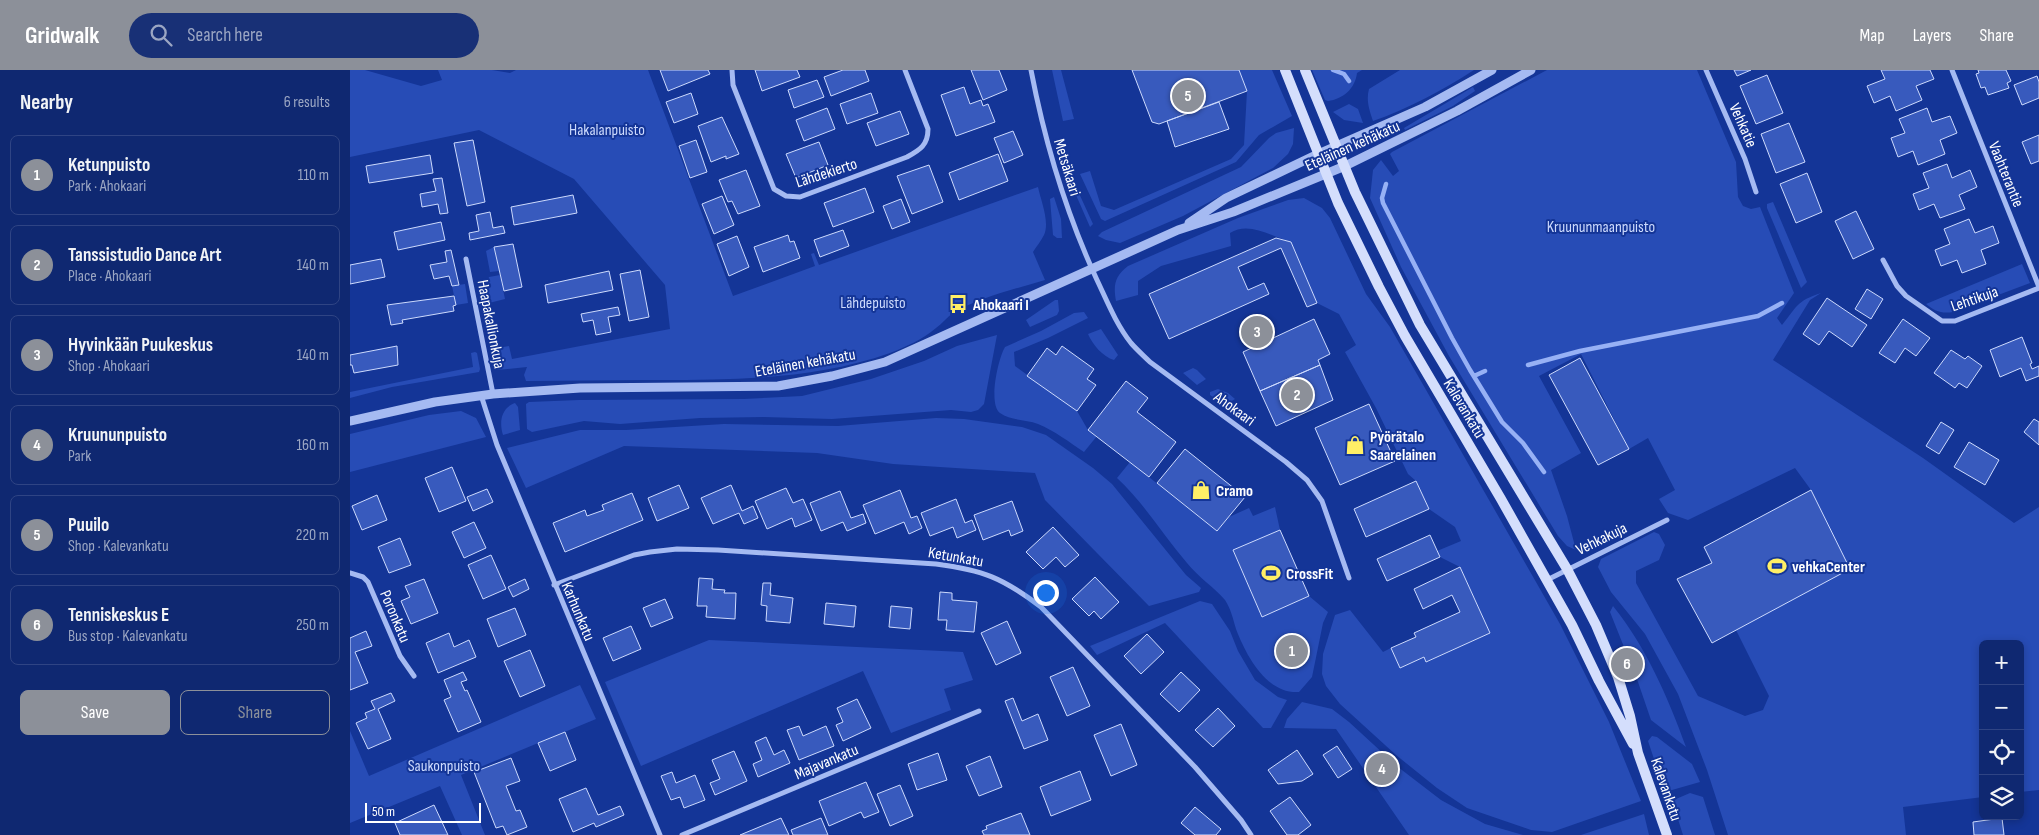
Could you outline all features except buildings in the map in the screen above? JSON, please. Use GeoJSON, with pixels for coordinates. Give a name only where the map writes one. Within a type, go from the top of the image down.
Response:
{"type":"FeatureCollection","features":[{"type":"Feature","properties":{"kind":"main road","name":"Kalevankatu"},"geometry":{"type":"LineString","coordinates":[[1285,70],[1326,174],[1378,287],[1400,328],[1502,499],[1638,753]]}},
{"type":"Feature","properties":{"kind":"main road","name":"Kalevankatu"},"geometry":{"type":"LineString","coordinates":[[1305,70],[1355,192],[1420,325],[1567,569],[1596,625],[1618,676],[1630,716],[1638,753],[1667,835]]}},
{"type":"Feature","properties":{"kind":"street","name":"Lähdekierto"},"geometry":{"type":"LineString","coordinates":[[732,71],[733,86],[774,189],[786,196],[800,196],[907,157],[921,149],[928,139],[928,129],[905,70]]}},
{"type":"Feature","properties":{"kind":"street","name":"Metsäkaari"},"geometry":{"type":"LineString","coordinates":[[1031,70],[1049,151],[1078,238],[1091,268]]}},
{"type":"Feature","properties":{"kind":"street","name":"Eteläinen kehäkatu"},"geometry":{"type":"LineString","coordinates":[[1178,230],[1226,198],[1318,154],[1425,107],[1492,70]]}},
{"type":"Feature","properties":{"kind":"street","name":"Eteläinen kehäkatu"},"geometry":{"type":"LineString","coordinates":[[350,421],[435,402],[481,395],[580,388],[769,386],[832,376],[885,362],[1178,230],[1234,212],[1345,166],[1458,111],[1531,70]]}},
{"type":"Feature","properties":{"kind":"street","name":"Vehkatie"},"geometry":{"type":"LineString","coordinates":[[1706,70],[1745,159],[1756,192]]}},
{"type":"Feature","properties":{"kind":"street","name":"Vaahterantie"},"geometry":{"type":"LineString","coordinates":[[1952,70],[2039,288]]}},
{"type":"Feature","properties":{"kind":"street","name":"Haapakallionkuja"},"geometry":{"type":"LineString","coordinates":[[466,259],[493,394]]}},
{"type":"Feature","properties":{"kind":"street","name":"Lehtikuja"},"geometry":{"type":"LineString","coordinates":[[1883,260],[1897,286],[1906,296],[1942,321],[1955,321],[2039,288]]}},
{"type":"Feature","properties":{"kind":"street","name":"Ahokaari"},"geometry":{"type":"LineString","coordinates":[[1091,268],[1115,318],[1132,344],[1150,362],[1286,462],[1307,480],[1322,501],[1349,578]]}},
{"type":"Feature","properties":{"kind":"street","name":"Karhunkatu"},"geometry":{"type":"LineString","coordinates":[[481,395],[497,445],[660,835]]}},
{"type":"Feature","properties":{"kind":"street","name":"Vehkakuja"},"geometry":{"type":"LineString","coordinates":[[1547,580],[1666,520]]}},
{"type":"Feature","properties":{"kind":"street","name":"Ketunkatu"},"geometry":{"type":"LineString","coordinates":[[554,585],[634,556],[677,549],[936,564],[969,568],[989,574],[1041,607],[1195,767],[1241,820],[1251,835]]}},
{"type":"Feature","properties":{"kind":"street","name":"Poronkatu"},"geometry":{"type":"LineString","coordinates":[[350,573],[363,577],[368,582],[400,656],[414,676]]}},
{"type":"Feature","properties":{"kind":"street","name":"Majavankatu"},"geometry":{"type":"LineString","coordinates":[[682,835],[979,711]]}},
{"type":"Feature","properties":{"kind":"green space"},"geometry":{"type":"Polygon","coordinates":[[[350,70],[365,70],[421,86],[442,80],[438,70],[492,70],[510,73],[516,70],[648,70],[733,296],[815,266],[811,254],[814,253],[819,265],[1038,187],[1046,218],[1046,230],[1033,252],[1045,280],[998,294],[964,307],[951,315],[926,336],[896,351],[829,369],[799,374],[737,379],[526,381],[524,375],[527,367],[497,370],[492,349],[509,346],[512,359],[670,329],[665,285],[574,179],[479,130],[350,157],[350,70]]]}},
{"type":"Feature","properties":{"kind":"green space"},"geometry":{"type":"Polygon","coordinates":[[[1052,70],[1061,70],[1074,119],[1063,121],[1052,70]]]}},
{"type":"Feature","properties":{"kind":"green space"},"geometry":{"type":"Polygon","coordinates":[[[1239,70],[1272,70],[1292,116],[1259,135],[1236,162],[1105,221],[1101,219],[1080,174],[1090,171],[1101,206],[1114,210],[1231,159],[1244,145],[1247,91],[1239,70]]]}},
{"type":"Feature","properties":{"kind":"green space"},"geometry":{"type":"Polygon","coordinates":[[[1312,70],[1362,70],[1357,73],[1354,84],[1347,92],[1339,98],[1328,101],[1325,100],[1312,70]]]}},
{"type":"Feature","properties":{"kind":"green space"},"geometry":{"type":"Polygon","coordinates":[[[1400,70],[1474,70],[1425,98],[1373,121],[1368,101],[1369,89],[1400,70]]]}},
{"type":"Feature","properties":{"kind":"green space","name":"Kruununmaanpuisto"},"geometry":{"type":"Polygon","coordinates":[[[1547,70],[1697,70],[1736,162],[1738,197],[1743,206],[1751,209],[1760,207],[1794,293],[1777,318],[1782,325],[1802,302],[1821,293],[1810,300],[1773,360],[1923,458],[2014,523],[2039,507],[2039,790],[2024,792],[2024,640],[1979,640],[1979,798],[1903,807],[1906,835],[1728,835],[1707,770],[1678,694],[1645,634],[1611,592],[1598,567],[1601,559],[1654,532],[1659,534],[1665,545],[1659,560],[1636,571],[1636,583],[1698,696],[1745,716],[1763,710],[1769,696],[1736,630],[1811,490],[1795,468],[1688,520],[1668,513],[1659,499],[1675,490],[1648,438],[1629,449],[1581,354],[1539,376],[1581,453],[1551,470],[1567,516],[1576,550],[1567,546],[1558,536],[1449,356],[1401,267],[1370,198],[1373,170],[1381,160],[1393,176],[1399,171],[1390,154],[1547,70]]]}},
{"type":"Feature","properties":{"kind":"green space"},"geometry":{"type":"Polygon","coordinates":[[[1473,87],[1475,91],[1453,106],[1405,130],[1404,128],[1473,87]]]}},
{"type":"Feature","properties":{"kind":"green space"},"geometry":{"type":"Polygon","coordinates":[[[1349,104],[1358,109],[1363,123],[1344,120],[1333,112],[1349,104]]]}},
{"type":"Feature","properties":{"kind":"green space"},"geometry":{"type":"Polygon","coordinates":[[[1294,128],[1293,144],[1288,154],[1273,168],[1183,216],[1120,243],[1098,236],[1102,232],[1241,167],[1269,138],[1276,133],[1294,128]]]}},
{"type":"Feature","properties":{"kind":"green space"},"geometry":{"type":"Polygon","coordinates":[[[1072,178],[1093,224],[1090,227],[1069,179],[1072,178]]]}},
{"type":"Feature","properties":{"kind":"green space"},"geometry":{"type":"Polygon","coordinates":[[[1054,197],[1061,219],[1062,238],[1057,238],[1053,235],[1050,199],[1054,197]]]}},
{"type":"Feature","properties":{"kind":"green space"},"geometry":{"type":"Polygon","coordinates":[[[1304,198],[1322,208],[1330,218],[1366,294],[1390,327],[1560,624],[1609,722],[1641,801],[1552,832],[1531,830],[1467,808],[1437,788],[1396,755],[1340,704],[1326,686],[1322,674],[1323,654],[1335,615],[1350,610],[1383,652],[1391,648],[1400,668],[1424,657],[1427,662],[1490,633],[1460,567],[1440,557],[1437,551],[1461,541],[1455,527],[1429,509],[1416,481],[1408,474],[1376,408],[1345,352],[1356,345],[1339,314],[1317,303],[1291,242],[1252,229],[1237,230],[1230,233],[1231,246],[1161,266],[1138,281],[1138,295],[1116,301],[1115,290],[1116,281],[1120,273],[1128,266],[1238,218],[1288,200],[1304,198]]]}},
{"type":"Feature","properties":{"kind":"green space"},"geometry":{"type":"Polygon","coordinates":[[[1773,202],[1807,282],[1801,288],[1767,208],[1767,204],[1773,202]]]}},
{"type":"Feature","properties":{"kind":"green space"},"geometry":{"type":"Polygon","coordinates":[[[494,247],[499,271],[490,272],[486,251],[494,247]]]}},
{"type":"Feature","properties":{"kind":"green space"},"geometry":{"type":"Polygon","coordinates":[[[2022,264],[2030,283],[1953,312],[1945,313],[1938,311],[1926,304],[2022,264]]]}},
{"type":"Feature","properties":{"kind":"green space"},"geometry":{"type":"Polygon","coordinates":[[[500,275],[505,299],[489,303],[484,302],[482,299],[489,277],[500,275]]]}},
{"type":"Feature","properties":{"kind":"green space"},"geometry":{"type":"Polygon","coordinates":[[[465,284],[468,303],[456,305],[452,286],[465,284]]]}},
{"type":"Feature","properties":{"kind":"green space"},"geometry":{"type":"Polygon","coordinates":[[[1055,300],[1058,300],[1059,311],[1057,315],[1030,327],[1026,320],[1055,300]]]}},
{"type":"Feature","properties":{"kind":"green space"},"geometry":{"type":"Polygon","coordinates":[[[1084,312],[1088,318],[1014,352],[1015,366],[1077,411],[1088,430],[1097,436],[1084,452],[1062,437],[1033,422],[1004,416],[996,408],[994,391],[997,371],[1005,347],[1041,331],[1074,313],[1084,312]]]}},
{"type":"Feature","properties":{"kind":"green space"},"geometry":{"type":"Polygon","coordinates":[[[1101,329],[1118,355],[1114,360],[1098,350],[1088,334],[1101,329]]]}},
{"type":"Feature","properties":{"kind":"green space"},"geometry":{"type":"Polygon","coordinates":[[[997,335],[984,404],[978,410],[971,412],[951,410],[832,419],[700,418],[620,424],[584,421],[532,432],[527,429],[526,404],[529,402],[744,399],[802,396],[871,379],[924,361],[957,346],[997,335]]]}},
{"type":"Feature","properties":{"kind":"green space"},"geometry":{"type":"Polygon","coordinates":[[[471,353],[477,353],[479,372],[392,387],[350,398],[350,392],[473,367],[471,353]]]}},
{"type":"Feature","properties":{"kind":"green space"},"geometry":{"type":"Polygon","coordinates":[[[1193,368],[1206,379],[1197,385],[1183,373],[1193,368]]]}},
{"type":"Feature","properties":{"kind":"green space"},"geometry":{"type":"Polygon","coordinates":[[[1218,389],[1228,393],[1235,399],[1225,405],[1210,395],[1210,392],[1218,389]]]}},
{"type":"Feature","properties":{"kind":"green space"},"geometry":{"type":"Polygon","coordinates":[[[515,403],[518,407],[520,430],[503,435],[502,416],[510,405],[515,403]]]}},
{"type":"Feature","properties":{"kind":"green space"},"geometry":{"type":"Polygon","coordinates":[[[461,411],[476,418],[486,437],[350,472],[350,434],[429,415],[461,411]]]}},
{"type":"Feature","properties":{"kind":"green space"},"geometry":{"type":"Polygon","coordinates":[[[936,418],[964,419],[1022,427],[1046,435],[1093,468],[1112,484],[1186,575],[1201,588],[1199,592],[1149,606],[1045,500],[1035,473],[893,464],[817,453],[624,446],[526,488],[507,448],[580,430],[626,430],[724,424],[838,426],[936,418]]]}},
{"type":"Feature","properties":{"kind":"green space"},"geometry":{"type":"Polygon","coordinates":[[[1130,462],[1217,531],[1229,517],[1249,508],[1253,516],[1275,507],[1280,530],[1233,551],[1262,617],[1309,596],[1328,612],[1323,623],[1312,677],[1299,692],[1287,691],[1277,687],[1259,671],[1245,650],[1225,600],[1191,568],[1145,508],[1117,478],[1130,462]]]}},
{"type":"Feature","properties":{"kind":"green space"},"geometry":{"type":"Polygon","coordinates":[[[1200,601],[1212,604],[1230,631],[1238,651],[1255,680],[1278,697],[1287,700],[1271,728],[1263,728],[1165,623],[1097,655],[1090,646],[1200,601]]]}},
{"type":"Feature","properties":{"kind":"green space"},"geometry":{"type":"Polygon","coordinates":[[[1613,606],[1646,655],[1672,710],[1686,747],[1651,720],[1610,612],[1613,606]]]}},
{"type":"Feature","properties":{"kind":"green space"},"geometry":{"type":"Polygon","coordinates":[[[709,640],[963,652],[973,680],[944,689],[951,710],[891,733],[863,671],[641,766],[605,682],[709,640]]]}},
{"type":"Feature","properties":{"kind":"green space","name":"Saukonpuisto"},"geometry":{"type":"Polygon","coordinates":[[[580,685],[596,719],[461,775],[485,835],[462,835],[440,786],[350,823],[350,731],[369,776],[580,685]]]}},
{"type":"Feature","properties":{"kind":"green space"},"geometry":{"type":"Polygon","coordinates":[[[1302,702],[1332,709],[1398,767],[1441,800],[1485,824],[1523,835],[1409,835],[1336,729],[1284,728],[1287,719],[1302,702]]]}},
{"type":"Feature","properties":{"kind":"green space"},"geometry":{"type":"Polygon","coordinates":[[[1652,736],[1657,737],[1692,764],[1700,782],[1665,792],[1648,741],[1652,736]]]}},
{"type":"Feature","properties":{"kind":"green space"},"geometry":{"type":"Polygon","coordinates":[[[1690,793],[1703,797],[1715,835],[1683,835],[1677,816],[1673,815],[1669,802],[1690,793]]]}},
{"type":"Feature","properties":{"kind":"green space"},"geometry":{"type":"Polygon","coordinates":[[[1644,814],[1649,835],[1581,835],[1644,814]]]}},
{"type":"Feature","properties":{"kind":"waterway"},"geometry":{"type":"LineString","coordinates":[[1333,70],[1344,74],[1349,81]]}},
{"type":"Feature","properties":{"kind":"waterway"},"geometry":{"type":"LineString","coordinates":[[1386,184],[1382,198],[1383,203],[1452,338],[1502,422],[1523,443],[1544,472]]}},
{"type":"Feature","properties":{"kind":"waterway"},"geometry":{"type":"LineString","coordinates":[[1528,365],[1580,351],[1758,316],[1782,303]]}},
{"type":"Feature","properties":{"kind":"waterway"},"geometry":{"type":"LineString","coordinates":[[1474,376],[1485,371]]}},
{"type":"Feature","properties":{"kind":"place","name":"Puuilo"},"geometry":{"type":"Point","coordinates":[1188,96]}},
{"type":"Feature","properties":{"kind":"place","name":"Ahokaari I"},"geometry":{"type":"Point","coordinates":[958,304]}},
{"type":"Feature","properties":{"kind":"place","name":"Hyvinkään Puukeskus"},"geometry":{"type":"Point","coordinates":[1257,332]}},
{"type":"Feature","properties":{"kind":"place","name":"Tanssistudio Dance Art"},"geometry":{"type":"Point","coordinates":[1297,395]}},
{"type":"Feature","properties":{"kind":"place","name":"Pyörätalo Saarelainen"},"geometry":{"type":"Point","coordinates":[1355,445]}},
{"type":"Feature","properties":{"kind":"place","name":"Cramo"},"geometry":{"type":"Point","coordinates":[1201,490]}},
{"type":"Feature","properties":{"kind":"place","name":"vehkaCenter"},"geometry":{"type":"Point","coordinates":[1777,566]}},
{"type":"Feature","properties":{"kind":"place","name":"CrossFit"},"geometry":{"type":"Point","coordinates":[1271,573]}},
{"type":"Feature","properties":{"kind":"place","name":"Ketunpuisto"},"geometry":{"type":"Point","coordinates":[1292,651]}},
{"type":"Feature","properties":{"kind":"place","name":"Tenniskeskus E"},"geometry":{"type":"Point","coordinates":[1627,664]}},
{"type":"Feature","properties":{"kind":"place","name":"Kruununpuisto"},"geometry":{"type":"Point","coordinates":[1382,769]}},
{"type":"Feature","properties":{"kind":"park label","name":"Hakalanpuisto"},"geometry":{"type":"Point","coordinates":[607,129]}},
{"type":"Feature","properties":{"kind":"park label","name":"Lähdepuisto"},"geometry":{"type":"Point","coordinates":[873,302]}}]}
